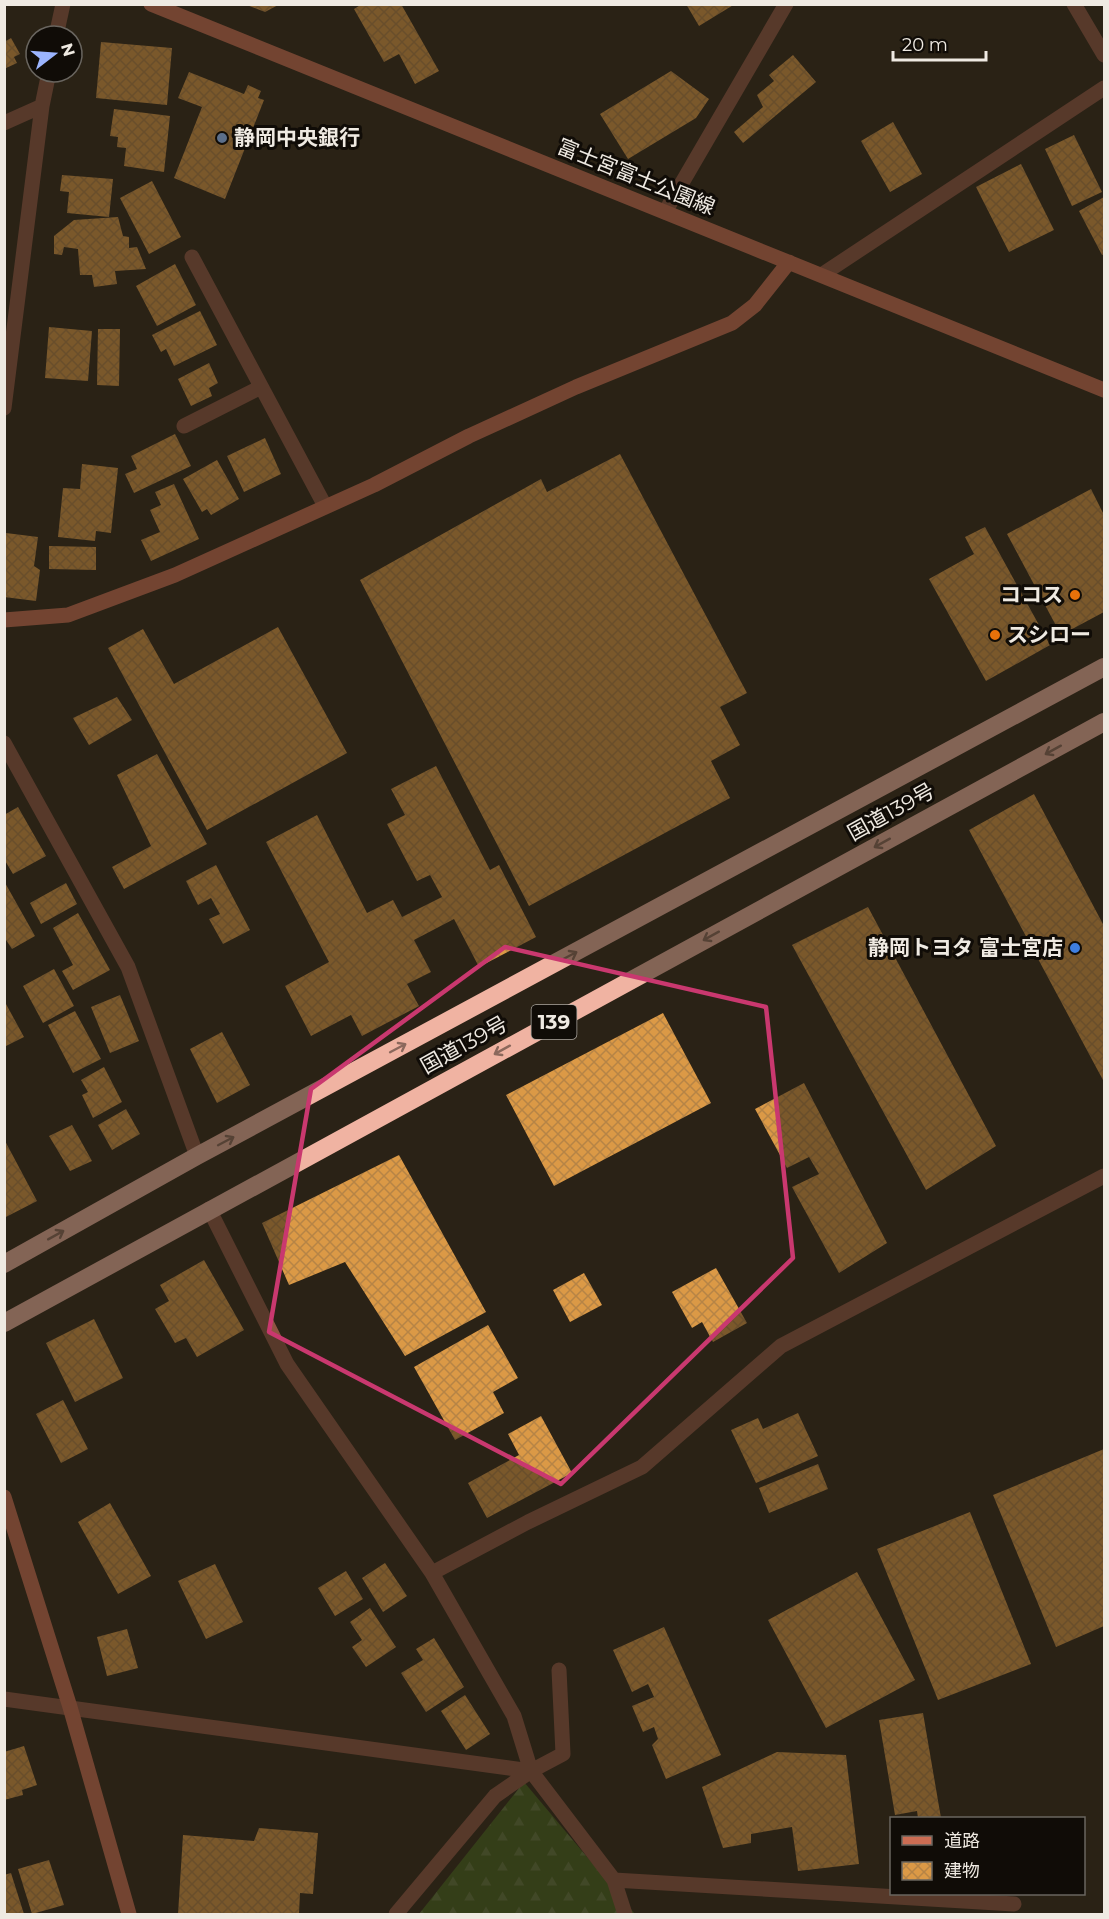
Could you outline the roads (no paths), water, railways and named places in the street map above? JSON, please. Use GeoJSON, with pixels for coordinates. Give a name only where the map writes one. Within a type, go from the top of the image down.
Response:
{"type":"FeatureCollection","features":[{"type":"Feature","properties":{"kind":"highway","name":"国道139号"},"geometry":{"type":"LineString","coordinates":[[4,1264],[197,1156],[1104,667]]}},
{"type":"Feature","properties":{"kind":"highway","name":"国道139号"},"geometry":{"type":"LineString","coordinates":[[4,1323],[1104,722]]}},
{"type":"Feature","properties":{"kind":"street"},"geometry":{"type":"LineString","coordinates":[[59,24],[63,4]]}},
{"type":"Feature","properties":{"kind":"street","name":"富士宮富士公園線"},"geometry":{"type":"LineString","coordinates":[[151,4],[823,274],[1104,390]]}},
{"type":"Feature","properties":{"kind":"street"},"geometry":{"type":"LineString","coordinates":[[665,212],[786,4]]}},
{"type":"Feature","properties":{"kind":"street"},"geometry":{"type":"LineString","coordinates":[[1074,4],[1104,55]]}},
{"type":"Feature","properties":{"kind":"street"},"geometry":{"type":"LineString","coordinates":[[4,408],[47,84]]}},
{"type":"Feature","properties":{"kind":"street"},"geometry":{"type":"LineString","coordinates":[[823,274],[1104,88]]}},
{"type":"Feature","properties":{"kind":"street"},"geometry":{"type":"LineString","coordinates":[[4,123],[42,106]]}},
{"type":"Feature","properties":{"kind":"street"},"geometry":{"type":"LineString","coordinates":[[192,257],[325,506]]}},
{"type":"Feature","properties":{"kind":"street"},"geometry":{"type":"LineString","coordinates":[[4,620],[68,615],[108,602],[175,575],[576,387],[732,323],[754,305],[789,262]]}},
{"type":"Feature","properties":{"kind":"street"},"geometry":{"type":"LineString","coordinates":[[184,426],[261,387]]}},
{"type":"Feature","properties":{"kind":"street"},"geometry":{"type":"LineString","coordinates":[[4,742],[128,967],[197,1156]]}},
{"type":"Feature","properties":{"kind":"street"},"geometry":{"type":"LineString","coordinates":[[432,1573],[528,1522],[642,1467],[781,1346],[1104,1176]]}},
{"type":"Feature","properties":{"kind":"street"},"geometry":{"type":"LineString","coordinates":[[209,1209],[287,1364],[432,1573],[514,1716],[531,1772],[614,1880],[625,1914]]}},
{"type":"Feature","properties":{"kind":"street"},"geometry":{"type":"LineString","coordinates":[[4,1497],[70,1707],[129,1914]]}},
{"type":"Feature","properties":{"kind":"street"},"geometry":{"type":"LineString","coordinates":[[396,1914],[495,1796],[563,1754],[559,1670]]}},
{"type":"Feature","properties":{"kind":"street"},"geometry":{"type":"LineString","coordinates":[[4,1699],[531,1772]]}},
{"type":"Feature","properties":{"kind":"street"},"geometry":{"type":"LineString","coordinates":[[614,1880],[1014,1904]]}},
{"type":"Feature","properties":{"kind":"place","name":"静岡中央銀行"},"geometry":{"type":"Point","coordinates":[222,138]}},
{"type":"Feature","properties":{"kind":"place","name":"ココス"},"geometry":{"type":"Point","coordinates":[1075,595]}},
{"type":"Feature","properties":{"kind":"place","name":"スシロー"},"geometry":{"type":"Point","coordinates":[995,635]}},
{"type":"Feature","properties":{"kind":"place","name":"静岡トヨタ 富士宮店"},"geometry":{"type":"Point","coordinates":[1075,948]}}]}
